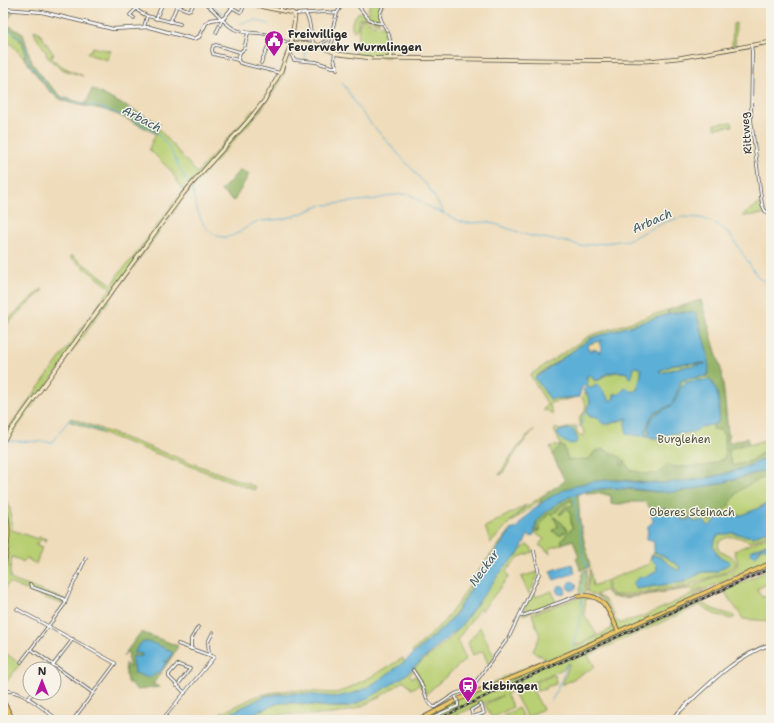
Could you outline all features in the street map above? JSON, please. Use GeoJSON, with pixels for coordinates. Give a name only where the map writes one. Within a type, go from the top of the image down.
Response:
{"type":"FeatureCollection","features":[{"type":"Feature","properties":{"kind":"main road"},"geometry":{"type":"LineString","coordinates":[[3,441],[180,198],[198,175],[257,110],[271,90],[291,44],[294,14],[250,3]]}},
{"type":"Feature","properties":{"kind":"main road"},"geometry":{"type":"LineString","coordinates":[[291,44],[313,43],[321,45],[335,53],[362,57],[657,60],[706,54],[771,42]]}},
{"type":"Feature","properties":{"kind":"main road"},"geometry":{"type":"LineString","coordinates":[[3,501],[6,510],[8,528],[3,570]]}},
{"type":"Feature","properties":{"kind":"main road"},"geometry":{"type":"LineString","coordinates":[[419,720],[459,699],[509,680],[771,563]]}},
{"type":"Feature","properties":{"kind":"main road"},"geometry":{"type":"LineString","coordinates":[[579,596],[590,595],[600,600],[610,612],[618,632]]}},
{"type":"Feature","properties":{"kind":"main road"},"geometry":{"type":"LineString","coordinates":[[3,700],[13,720]]}},
{"type":"Feature","properties":{"kind":"street"},"geometry":{"type":"LineString","coordinates":[[134,18],[130,15],[137,8],[139,3]]}},
{"type":"Feature","properties":{"kind":"street"},"geometry":{"type":"LineString","coordinates":[[156,3],[161,7],[156,19]]}},
{"type":"Feature","properties":{"kind":"street"},"geometry":{"type":"LineString","coordinates":[[170,22],[177,5],[188,10],[191,9],[194,3]]}},
{"type":"Feature","properties":{"kind":"street"},"geometry":{"type":"LineString","coordinates":[[204,3],[212,8],[234,29],[245,33],[265,34],[291,44]]}},
{"type":"Feature","properties":{"kind":"street"},"geometry":{"type":"LineString","coordinates":[[216,33],[222,19],[236,3]]}},
{"type":"Feature","properties":{"kind":"street"},"geometry":{"type":"LineString","coordinates":[[232,8],[240,12],[242,11],[245,3]]}},
{"type":"Feature","properties":{"kind":"street"},"geometry":{"type":"LineString","coordinates":[[281,3],[281,10]]}},
{"type":"Feature","properties":{"kind":"street"},"geometry":{"type":"LineString","coordinates":[[321,45],[322,42],[327,40],[343,3]]}},
{"type":"Feature","properties":{"kind":"street"},"geometry":{"type":"LineString","coordinates":[[385,3],[380,12],[380,17],[389,37],[390,58]]}},
{"type":"Feature","properties":{"kind":"street"},"geometry":{"type":"LineString","coordinates":[[358,7],[371,21],[378,24],[382,23]]}},
{"type":"Feature","properties":{"kind":"street"},"geometry":{"type":"LineString","coordinates":[[137,8],[138,11],[147,16],[180,24]]}},
{"type":"Feature","properties":{"kind":"street"},"geometry":{"type":"LineString","coordinates":[[3,9],[42,12],[113,29],[144,27],[157,29],[191,39],[199,36],[206,24],[210,21],[222,19]]}},
{"type":"Feature","properties":{"kind":"street"},"geometry":{"type":"LineString","coordinates":[[294,14],[324,12],[337,14]]}},
{"type":"Feature","properties":{"kind":"street"},"geometry":{"type":"LineString","coordinates":[[306,14],[309,21],[313,43]]}},
{"type":"Feature","properties":{"kind":"street"},"geometry":{"type":"LineString","coordinates":[[144,27],[147,16]]}},
{"type":"Feature","properties":{"kind":"street"},"geometry":{"type":"LineString","coordinates":[[329,50],[333,40],[332,30]]}},
{"type":"Feature","properties":{"kind":"street"},"geometry":{"type":"LineString","coordinates":[[238,60],[240,52],[244,49],[248,33]]}},
{"type":"Feature","properties":{"kind":"street"},"geometry":{"type":"LineString","coordinates":[[261,63],[272,37]]}},
{"type":"Feature","properties":{"kind":"street"},"geometry":{"type":"LineString","coordinates":[[240,52],[216,45],[212,47],[213,54],[238,60],[240,63],[279,74]]}},
{"type":"Feature","properties":{"kind":"street","name":"Rittweg"},"geometry":{"type":"LineString","coordinates":[[751,45],[751,108],[753,135],[762,206],[771,214]]}},
{"type":"Feature","properties":{"kind":"street"},"geometry":{"type":"LineString","coordinates":[[288,50],[291,51],[292,59],[294,60],[316,62],[337,68],[334,59],[335,53]]}},
{"type":"Feature","properties":{"kind":"street"},"geometry":{"type":"LineString","coordinates":[[413,670],[420,681],[431,706],[435,707],[472,687],[505,644],[539,574],[534,551]]}},
{"type":"Feature","properties":{"kind":"street"},"geometry":{"type":"LineString","coordinates":[[21,662],[65,604],[86,558]]}},
{"type":"Feature","properties":{"kind":"street"},"geometry":{"type":"LineString","coordinates":[[30,584],[32,587],[62,598],[66,601]]}},
{"type":"Feature","properties":{"kind":"street"},"geometry":{"type":"LineString","coordinates":[[520,615],[522,616],[579,596]]}},
{"type":"Feature","properties":{"kind":"street"},"geometry":{"type":"LineString","coordinates":[[17,609],[48,625],[115,664],[73,720]]}},
{"type":"Feature","properties":{"kind":"street"},"geometry":{"type":"LineString","coordinates":[[191,649],[191,639],[198,626]]}},
{"type":"Feature","properties":{"kind":"street"},"geometry":{"type":"LineString","coordinates":[[209,655],[208,642],[213,632]]}},
{"type":"Feature","properties":{"kind":"street"},"geometry":{"type":"LineString","coordinates":[[56,661],[72,639]]}},
{"type":"Feature","properties":{"kind":"street"},"geometry":{"type":"LineString","coordinates":[[162,720],[214,657],[178,644]]}},
{"type":"Feature","properties":{"kind":"street"},"geometry":{"type":"LineString","coordinates":[[670,720],[713,679],[734,663],[751,652],[771,644]]}},
{"type":"Feature","properties":{"kind":"street"},"geometry":{"type":"LineString","coordinates":[[31,649],[48,661]]}},
{"type":"Feature","properties":{"kind":"street"},"geometry":{"type":"LineString","coordinates":[[177,686],[190,669],[179,664],[169,674],[169,677],[177,686],[185,693]]}},
{"type":"Feature","properties":{"kind":"street"},"geometry":{"type":"LineString","coordinates":[[62,671],[93,693]]}},
{"type":"Feature","properties":{"kind":"street"},"geometry":{"type":"LineString","coordinates":[[3,691],[15,692],[22,696]]}},
{"type":"Feature","properties":{"kind":"street"},"geometry":{"type":"LineString","coordinates":[[436,719],[439,714],[458,706],[455,696]]}},
{"type":"Feature","properties":{"kind":"street"},"geometry":{"type":"LineString","coordinates":[[31,701],[58,720]]}},
{"type":"Feature","properties":{"kind":"street"},"geometry":{"type":"LineString","coordinates":[[481,704],[484,713],[474,719],[471,710],[481,704]]}},
{"type":"Feature","properties":{"kind":"green space"},"geometry":{"type":"Polygon","coordinates":[[[370,3],[384,3],[379,12],[379,23],[373,21],[367,16],[370,3]]]}},
{"type":"Feature","properties":{"kind":"green space"},"geometry":{"type":"Polygon","coordinates":[[[3,9],[14,10],[6,24],[23,34],[32,63],[43,78],[62,97],[86,104],[92,89],[160,124],[155,133],[112,112],[68,102],[52,93],[43,84],[23,57],[26,55],[21,42],[15,35],[3,26],[3,9]]]}},
{"type":"Feature","properties":{"kind":"green space"},"geometry":{"type":"Polygon","coordinates":[[[362,12],[366,17],[359,19],[357,29],[355,31],[352,27],[352,21],[358,13],[362,12]]]}},
{"type":"Feature","properties":{"kind":"green space"},"geometry":{"type":"Polygon","coordinates":[[[365,18],[373,25],[383,26],[389,39],[389,57],[355,55],[359,29],[358,27],[362,19],[365,18]]]}},
{"type":"Feature","properties":{"kind":"green space"},"geometry":{"type":"Polygon","coordinates":[[[736,23],[735,46],[732,47],[733,24],[736,23]]]}},
{"type":"Feature","properties":{"kind":"green space"},"geometry":{"type":"Polygon","coordinates":[[[3,26],[18,38],[25,50],[26,55],[23,57],[3,35],[3,26]]]}},
{"type":"Feature","properties":{"kind":"green space"},"geometry":{"type":"Polygon","coordinates":[[[34,30],[39,32],[54,55],[50,56],[51,58],[63,67],[83,76],[64,70],[47,57],[45,50],[36,37],[34,30]]]}},
{"type":"Feature","properties":{"kind":"green space"},"geometry":{"type":"Polygon","coordinates":[[[93,47],[111,51],[107,60],[87,54],[93,47]]]}},
{"type":"Feature","properties":{"kind":"green space"},"geometry":{"type":"Polygon","coordinates":[[[284,67],[285,71],[280,82],[259,112],[188,192],[22,420],[5,444],[3,450],[3,436],[111,288],[70,257],[71,255],[113,285],[118,274],[132,259],[183,191],[171,171],[149,149],[158,128],[197,173],[253,110],[258,111],[271,92],[284,67]]]}},
{"type":"Feature","properties":{"kind":"green space"},"geometry":{"type":"Polygon","coordinates":[[[732,122],[733,126],[715,128],[715,124],[732,122]]]}},
{"type":"Feature","properties":{"kind":"green space"},"geometry":{"type":"Polygon","coordinates":[[[240,170],[249,174],[234,201],[221,191],[240,170]]]}},
{"type":"Feature","properties":{"kind":"green space"},"geometry":{"type":"Polygon","coordinates":[[[760,203],[763,210],[769,214],[742,216],[760,203]]]}},
{"type":"Feature","properties":{"kind":"green space"},"geometry":{"type":"Polygon","coordinates":[[[42,289],[43,290],[3,329],[3,315],[8,316],[7,320],[42,289]]]}},
{"type":"Feature","properties":{"kind":"green space"},"geometry":{"type":"Polygon","coordinates":[[[701,300],[722,373],[729,443],[747,438],[749,443],[729,449],[731,462],[733,466],[750,461],[771,447],[771,455],[758,462],[728,473],[695,480],[663,483],[620,480],[589,482],[561,492],[543,503],[539,498],[565,481],[552,454],[560,446],[564,447],[568,460],[589,459],[595,451],[603,449],[622,458],[621,465],[623,466],[624,460],[630,470],[646,474],[658,474],[667,465],[676,467],[704,466],[725,458],[724,435],[720,430],[713,429],[713,425],[718,422],[714,384],[707,376],[707,356],[697,317],[682,312],[668,314],[668,310],[701,300]]]}},
{"type":"Feature","properties":{"kind":"green space"},"geometry":{"type":"Polygon","coordinates":[[[668,310],[668,314],[591,338],[536,376],[535,378],[550,399],[579,397],[550,403],[552,415],[547,410],[544,411],[543,409],[548,405],[530,375],[589,336],[668,310]]]}},
{"type":"Feature","properties":{"kind":"green space"},"geometry":{"type":"Polygon","coordinates":[[[706,363],[681,367],[661,373],[659,371],[676,364],[706,363]]]}},
{"type":"Feature","properties":{"kind":"green space"},"geometry":{"type":"Polygon","coordinates":[[[637,367],[641,369],[641,378],[638,387],[634,392],[618,395],[615,393],[613,400],[610,401],[600,392],[588,387],[586,377],[590,375],[594,380],[600,380],[609,374],[624,372],[627,373],[629,378],[631,377],[634,368],[637,367]]]}},
{"type":"Feature","properties":{"kind":"green space","name":"Burglehen"},"geometry":{"type":"Polygon","coordinates":[[[707,376],[720,377],[728,457],[732,464],[569,487],[550,447],[561,445],[554,430],[557,428],[559,430],[576,426],[577,434],[582,436],[584,435],[583,428],[580,426],[580,416],[584,413],[586,405],[582,398],[584,393],[587,394],[590,403],[587,411],[588,415],[591,417],[597,417],[609,424],[629,418],[625,425],[627,432],[661,381],[707,376]]]}},
{"type":"Feature","properties":{"kind":"green space"},"geometry":{"type":"Polygon","coordinates":[[[71,418],[256,487],[254,490],[69,421],[71,418]]]}},
{"type":"Feature","properties":{"kind":"green space"},"geometry":{"type":"Polygon","coordinates":[[[534,429],[516,452],[502,474],[499,475],[515,450],[534,429]]]}},
{"type":"Feature","properties":{"kind":"green space"},"geometry":{"type":"Polygon","coordinates":[[[771,438],[771,447],[750,461],[733,466],[729,457],[729,449],[771,438]]]}},
{"type":"Feature","properties":{"kind":"green space"},"geometry":{"type":"Polygon","coordinates":[[[771,467],[771,475],[740,490],[726,509],[716,515],[712,521],[709,521],[708,517],[684,518],[667,509],[652,510],[645,502],[629,502],[615,505],[611,504],[611,496],[601,493],[587,494],[585,490],[615,488],[656,492],[714,485],[744,477],[771,467]]]}},
{"type":"Feature","properties":{"kind":"green space","name":"Oberes Steinach"},"geometry":{"type":"Polygon","coordinates":[[[771,469],[771,501],[753,511],[742,515],[730,516],[689,539],[639,490],[771,469]]]}},
{"type":"Feature","properties":{"kind":"green space"},"geometry":{"type":"Polygon","coordinates":[[[3,492],[10,509],[12,530],[37,539],[39,537],[47,539],[46,541],[41,539],[35,544],[42,547],[36,564],[26,558],[23,562],[12,557],[10,578],[63,599],[65,604],[53,601],[9,583],[3,591],[3,492]]]}},
{"type":"Feature","properties":{"kind":"green space"},"geometry":{"type":"Polygon","coordinates":[[[578,493],[580,523],[590,567],[581,571],[576,558],[579,557],[573,540],[562,544],[561,540],[567,535],[564,532],[561,535],[556,534],[553,531],[558,526],[554,517],[562,523],[568,532],[572,529],[570,510],[567,509],[560,515],[559,514],[565,506],[573,506],[572,500],[562,505],[553,515],[549,513],[541,524],[539,531],[536,531],[537,521],[545,512],[561,501],[578,493]]]}},
{"type":"Feature","properties":{"kind":"green space"},"geometry":{"type":"Polygon","coordinates":[[[539,498],[543,503],[536,507],[541,502],[537,502],[512,522],[511,521],[522,510],[539,498]]]}},
{"type":"Feature","properties":{"kind":"green space"},"geometry":{"type":"Polygon","coordinates":[[[572,500],[573,506],[565,507],[560,515],[567,509],[570,510],[572,529],[568,532],[562,523],[554,517],[558,526],[553,530],[564,532],[567,535],[561,540],[562,544],[549,549],[550,553],[539,545],[544,539],[535,533],[536,531],[539,531],[541,524],[549,513],[553,515],[562,505],[572,500]]]}},
{"type":"Feature","properties":{"kind":"green space"},"geometry":{"type":"Polygon","coordinates":[[[526,505],[515,516],[491,543],[485,527],[526,505]]]}},
{"type":"Feature","properties":{"kind":"green space"},"geometry":{"type":"Polygon","coordinates":[[[511,529],[482,572],[471,585],[471,589],[454,615],[444,627],[413,654],[412,652],[445,620],[459,602],[482,566],[511,529]]]}},
{"type":"Feature","properties":{"kind":"green space"},"geometry":{"type":"Polygon","coordinates":[[[771,529],[771,533],[750,542],[738,537],[731,537],[723,539],[719,542],[718,548],[720,552],[730,555],[736,562],[735,566],[725,572],[686,586],[625,595],[614,595],[608,589],[608,580],[649,564],[651,557],[654,552],[665,556],[680,567],[679,570],[660,557],[654,555],[651,559],[657,565],[657,570],[644,578],[636,589],[684,582],[703,572],[716,572],[719,557],[713,546],[717,535],[732,533],[753,537],[771,529]]]}},
{"type":"Feature","properties":{"kind":"green space"},"geometry":{"type":"Polygon","coordinates":[[[771,535],[771,542],[752,550],[759,551],[762,547],[768,549],[771,548],[771,559],[706,589],[699,589],[692,592],[689,589],[686,589],[625,598],[611,597],[605,590],[596,595],[604,599],[615,616],[613,616],[601,599],[587,592],[590,569],[593,586],[606,581],[607,590],[611,594],[617,596],[625,597],[692,587],[732,571],[737,566],[738,562],[734,551],[771,535]]]}},
{"type":"Feature","properties":{"kind":"green space"},"geometry":{"type":"Polygon","coordinates":[[[527,545],[531,547],[533,552],[519,557],[506,571],[509,576],[482,611],[480,608],[457,640],[466,659],[426,694],[417,675],[418,673],[413,669],[453,635],[505,565],[527,545]]]}},
{"type":"Feature","properties":{"kind":"green space"},"geometry":{"type":"Polygon","coordinates":[[[771,569],[769,572],[771,582],[757,589],[762,597],[771,596],[771,621],[743,619],[725,592],[715,595],[771,569]]]}},
{"type":"Feature","properties":{"kind":"green space"},"geometry":{"type":"Polygon","coordinates":[[[587,570],[585,593],[579,594],[582,574],[587,570]]]}},
{"type":"Feature","properties":{"kind":"green space"},"geometry":{"type":"Polygon","coordinates":[[[537,572],[538,575],[529,594],[521,577],[537,572]]]}},
{"type":"Feature","properties":{"kind":"green space"},"geometry":{"type":"Polygon","coordinates":[[[552,591],[556,603],[523,615],[522,614],[531,595],[535,593],[536,597],[552,591]]]}},
{"type":"Feature","properties":{"kind":"green space"},"geometry":{"type":"Polygon","coordinates":[[[699,591],[704,591],[694,596],[700,605],[588,655],[595,667],[562,685],[570,663],[567,664],[565,668],[506,694],[513,707],[492,718],[485,705],[503,695],[444,720],[413,720],[472,688],[475,690],[546,659],[533,651],[540,636],[532,614],[586,596],[599,601],[604,606],[594,600],[586,598],[584,614],[597,635],[578,645],[574,644],[576,647],[611,629],[611,620],[614,618],[622,623],[649,614],[699,591]]]}},
{"type":"Feature","properties":{"kind":"green space"},"geometry":{"type":"Polygon","coordinates":[[[703,603],[713,609],[734,616],[734,618],[731,619],[714,614],[700,605],[703,603]]]}},
{"type":"Feature","properties":{"kind":"green space"},"geometry":{"type":"Polygon","coordinates":[[[480,627],[494,656],[488,664],[483,651],[473,655],[468,643],[480,627]]]}},
{"type":"Feature","properties":{"kind":"green space"},"geometry":{"type":"Polygon","coordinates":[[[141,632],[178,646],[153,684],[159,687],[138,690],[127,682],[125,663],[130,668],[128,660],[129,653],[127,652],[123,656],[141,632]],[[147,642],[140,645],[134,653],[142,654],[142,657],[133,657],[132,663],[135,673],[165,661],[164,660],[167,662],[169,650],[147,642]]]}},
{"type":"Feature","properties":{"kind":"green space"},"geometry":{"type":"Polygon","coordinates":[[[3,651],[20,664],[3,685],[3,651]]]}},
{"type":"Feature","properties":{"kind":"green space"},"geometry":{"type":"Polygon","coordinates":[[[403,658],[403,663],[371,685],[345,696],[327,697],[283,693],[265,696],[217,720],[207,720],[257,696],[269,693],[291,690],[335,693],[345,690],[403,658]]]}},
{"type":"Feature","properties":{"kind":"green space"},"geometry":{"type":"Polygon","coordinates":[[[411,670],[413,672],[410,675],[412,678],[415,676],[420,685],[411,689],[404,681],[373,700],[348,711],[321,715],[266,715],[236,720],[279,703],[347,707],[403,677],[411,670]]]}},
{"type":"Feature","properties":{"kind":"green space"},"geometry":{"type":"Polygon","coordinates":[[[550,675],[555,675],[556,684],[546,687],[546,689],[536,691],[536,681],[550,677],[550,675]]]}},
{"type":"Feature","properties":{"kind":"green space"},"geometry":{"type":"Polygon","coordinates":[[[529,684],[543,709],[527,717],[514,693],[529,684]]]}},
{"type":"Feature","properties":{"kind":"green space"},"geometry":{"type":"Polygon","coordinates":[[[518,708],[525,720],[497,720],[518,708]]]}},
{"type":"Feature","properties":{"kind":"sand"},"geometry":{"type":"Polygon","coordinates":[[[604,339],[601,352],[589,350],[589,344],[604,339]]]}},
{"type":"Feature","properties":{"kind":"water"},"geometry":{"type":"Polygon","coordinates":[[[682,312],[696,313],[708,354],[709,370],[707,376],[682,380],[673,402],[669,406],[654,413],[648,422],[645,436],[649,434],[648,428],[653,416],[672,405],[684,383],[698,380],[710,380],[716,389],[719,417],[718,422],[713,425],[701,427],[696,431],[670,434],[661,439],[627,434],[625,423],[628,418],[609,424],[603,424],[597,417],[591,417],[588,415],[587,408],[590,403],[587,394],[583,390],[587,387],[585,385],[581,389],[579,397],[550,399],[535,378],[591,338],[668,314],[682,312]],[[603,340],[589,344],[589,350],[591,351],[595,349],[601,352],[599,343],[603,340]],[[701,363],[676,364],[659,371],[661,373],[681,367],[706,364],[701,363]],[[637,367],[634,368],[632,377],[629,378],[627,373],[615,372],[606,374],[595,381],[590,375],[586,377],[588,387],[593,388],[595,385],[600,386],[610,401],[614,398],[615,393],[618,395],[625,388],[628,388],[632,392],[637,390],[641,369],[637,367]]]}},
{"type":"Feature","properties":{"kind":"water"},"geometry":{"type":"Polygon","coordinates":[[[569,429],[573,430],[578,439],[576,443],[570,444],[565,442],[557,433],[559,431],[569,429]]]}},
{"type":"Feature","properties":{"kind":"water","name":"Neckar"},"geometry":{"type":"Polygon","coordinates":[[[771,455],[771,467],[768,469],[710,486],[675,492],[609,488],[574,495],[553,506],[537,521],[532,537],[528,535],[519,553],[503,569],[460,627],[403,677],[381,691],[363,701],[347,707],[279,703],[236,720],[217,720],[265,696],[294,693],[336,697],[355,693],[370,686],[403,663],[444,627],[455,615],[471,589],[471,585],[512,529],[516,529],[535,508],[558,493],[584,483],[598,481],[616,480],[644,483],[663,483],[712,477],[744,468],[771,455]]]}},
{"type":"Feature","properties":{"kind":"water"},"geometry":{"type":"Polygon","coordinates":[[[771,501],[771,529],[753,537],[732,533],[717,536],[713,546],[719,557],[730,561],[729,564],[716,572],[703,572],[684,582],[636,589],[633,583],[640,577],[647,576],[657,570],[657,565],[651,559],[651,556],[654,555],[660,557],[677,570],[679,570],[680,567],[665,556],[654,552],[654,541],[647,539],[648,526],[653,522],[652,510],[667,509],[681,519],[693,519],[694,522],[703,520],[709,526],[718,518],[742,515],[771,501]]]}},
{"type":"Feature","properties":{"kind":"water"},"geometry":{"type":"Polygon","coordinates":[[[771,542],[771,548],[760,548],[758,554],[755,556],[751,554],[750,551],[771,542]]]}},
{"type":"Feature","properties":{"kind":"water"},"geometry":{"type":"Polygon","coordinates":[[[572,564],[575,573],[554,580],[550,571],[572,564]]]}},
{"type":"Feature","properties":{"kind":"water"},"geometry":{"type":"Polygon","coordinates":[[[572,581],[577,586],[572,591],[567,586],[572,581]]]}},
{"type":"Feature","properties":{"kind":"water"},"geometry":{"type":"Polygon","coordinates":[[[561,585],[566,590],[561,595],[556,590],[561,585]]]}},
{"type":"Feature","properties":{"kind":"water"},"geometry":{"type":"Polygon","coordinates":[[[143,642],[154,644],[172,652],[167,662],[164,660],[166,663],[161,671],[149,678],[135,673],[132,663],[133,656],[142,656],[142,654],[134,653],[143,642]]]}},
{"type":"Feature","properties":{"kind":"waterway"},"geometry":{"type":"LineString","coordinates":[[209,3],[222,13],[222,15]]}},
{"type":"Feature","properties":{"kind":"waterway"},"geometry":{"type":"LineString","coordinates":[[224,20],[228,23]]}},
{"type":"Feature","properties":{"kind":"waterway"},"geometry":{"type":"LineString","coordinates":[[241,23],[255,20],[269,24]]}},
{"type":"Feature","properties":{"kind":"waterway","name":"Arbach"},"geometry":{"type":"LineString","coordinates":[[3,25],[21,39],[24,44],[29,63],[49,88],[60,97]]}},
{"type":"Feature","properties":{"kind":"waterway"},"geometry":{"type":"LineString","coordinates":[[305,45],[305,59]]}},
{"type":"Feature","properties":{"kind":"waterway"},"geometry":{"type":"LineString","coordinates":[[342,82],[360,110],[373,126]]}},
{"type":"Feature","properties":{"kind":"waterway","name":"Arbach"},"geometry":{"type":"LineString","coordinates":[[62,98],[72,102],[85,104]]}},
{"type":"Feature","properties":{"kind":"waterway","name":"Arbach"},"geometry":{"type":"LineString","coordinates":[[87,105],[96,106],[128,117],[157,133],[169,147],[188,184]]}},
{"type":"Feature","properties":{"kind":"waterway"},"geometry":{"type":"LineString","coordinates":[[375,128],[429,188],[444,213]]}},
{"type":"Feature","properties":{"kind":"waterway","name":"Arbach"},"geometry":{"type":"LineString","coordinates":[[192,189],[197,210],[203,223],[207,229],[220,237],[234,235],[258,221]]}},
{"type":"Feature","properties":{"kind":"waterway","name":"Arbach"},"geometry":{"type":"LineString","coordinates":[[325,205],[407,194]]}},
{"type":"Feature","properties":{"kind":"waterway","name":"Arbach"},"geometry":{"type":"LineString","coordinates":[[409,194],[430,208],[445,214]]}},
{"type":"Feature","properties":{"kind":"waterway","name":"Arbach"},"geometry":{"type":"LineString","coordinates":[[261,221],[283,219],[322,205]]}},
{"type":"Feature","properties":{"kind":"waterway","name":"Arbach"},"geometry":{"type":"LineString","coordinates":[[447,215],[467,223],[489,222],[530,236],[578,245]]}},
{"type":"Feature","properties":{"kind":"waterway","name":"Arbach"},"geometry":{"type":"LineString","coordinates":[[579,246],[628,240],[665,222],[682,217],[701,218],[717,224],[729,233],[758,277],[771,287]]}},
{"type":"Feature","properties":{"kind":"waterway"},"geometry":{"type":"LineString","coordinates":[[579,426],[582,424],[583,416],[587,411]]}},
{"type":"Feature","properties":{"kind":"waterway"},"geometry":{"type":"LineString","coordinates":[[8,441],[52,442],[69,420]]}},
{"type":"Feature","properties":{"kind":"waterway"},"geometry":{"type":"LineString","coordinates":[[70,420],[102,432]]}},
{"type":"Feature","properties":{"kind":"waterway"},"geometry":{"type":"LineString","coordinates":[[573,430],[577,427]]}},
{"type":"Feature","properties":{"kind":"waterway"},"geometry":{"type":"LineString","coordinates":[[575,493],[575,503],[583,554],[587,567]]}},
{"type":"Feature","properties":{"kind":"waterway"},"geometry":{"type":"LineString","coordinates":[[572,649],[581,614],[582,589],[585,571]]}},
{"type":"Feature","properties":{"kind":"waterway"},"geometry":{"type":"LineString","coordinates":[[551,701],[568,664]]}},
{"type":"Feature","properties":{"kind":"railway"},"geometry":{"type":"LineString","coordinates":[[437,720],[490,694],[771,568]]}},
{"type":"Feature","properties":{"kind":"place","name":"Freiwillige Feuerwehr Wurmlingen"},"geometry":{"type":"Point","coordinates":[274,57]}},
{"type":"Feature","properties":{"kind":"place","name":"Kiebingen"},"geometry":{"type":"Point","coordinates":[468,703]}}]}
